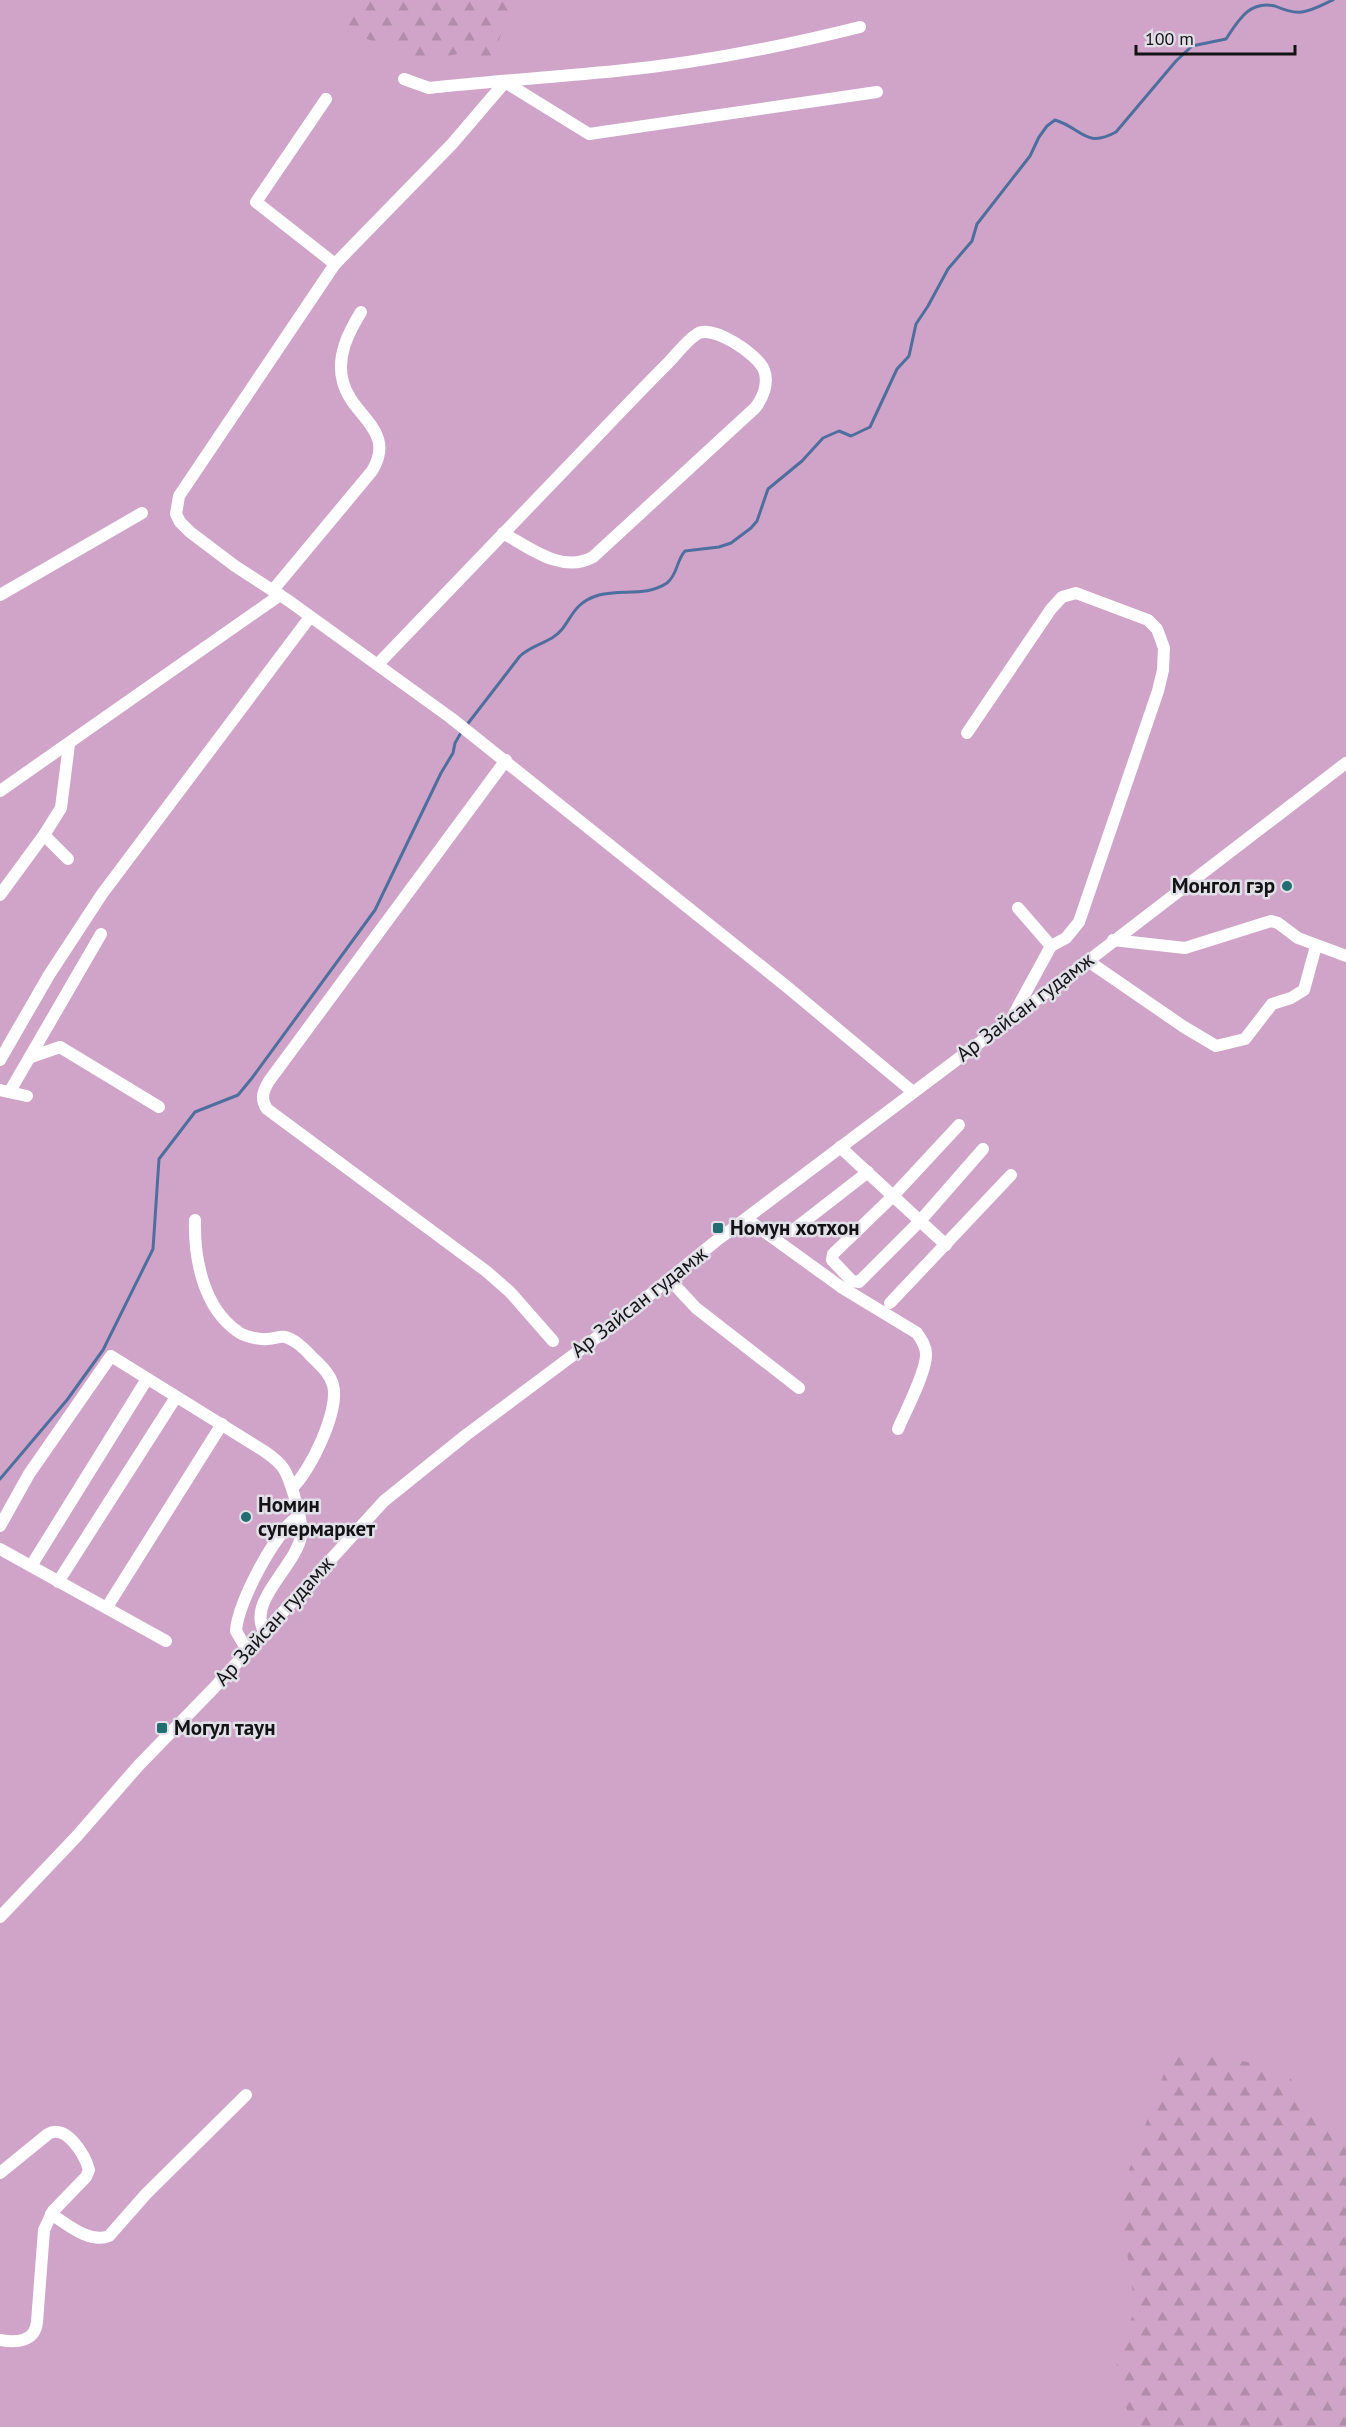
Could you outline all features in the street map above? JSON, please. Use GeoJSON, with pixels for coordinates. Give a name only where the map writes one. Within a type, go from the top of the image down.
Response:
{"type":"FeatureCollection","features":[{"type":"Feature","properties":{"kind":"street"},"geometry":{"type":"LineString","coordinates":[[404,79],[429,88],[617,71],[792,44],[860,27]]}},
{"type":"Feature","properties":{"kind":"street"},"geometry":{"type":"LineString","coordinates":[[506,82],[589,134],[877,92]]}},
{"type":"Feature","properties":{"kind":"street"},"geometry":{"type":"LineString","coordinates":[[506,82],[452,144],[335,264],[176,504],[176,514],[185,527],[235,566],[378,664],[506,760],[786,986],[913,1092]]}},
{"type":"Feature","properties":{"kind":"street"},"geometry":{"type":"LineString","coordinates":[[326,99],[256,202],[335,264]]}},
{"type":"Feature","properties":{"kind":"street"},"geometry":{"type":"LineString","coordinates":[[0,791],[69,744],[276,593],[372,471],[379,459],[381,442],[343,383],[341,366],[348,336],[361,312]]}},
{"type":"Feature","properties":{"kind":"street"},"geometry":{"type":"LineString","coordinates":[[378,664],[503,533],[698,333],[707,331],[717,334],[748,351],[761,364],[765,374],[765,385],[762,397],[755,408],[593,557],[574,563],[560,562],[503,533]]}},
{"type":"Feature","properties":{"kind":"street"},"geometry":{"type":"LineString","coordinates":[[0,596],[142,513]]}},
{"type":"Feature","properties":{"kind":"street"},"geometry":{"type":"LineString","coordinates":[[967,733],[1051,609],[1062,597],[1076,593],[1142,616],[1157,629],[1164,648],[1163,670],[1158,691],[1079,922],[1066,938],[1051,946],[1012,1018]]}},
{"type":"Feature","properties":{"kind":"street"},"geometry":{"type":"LineString","coordinates":[[0,1060],[49,975],[102,894],[310,617]]}},
{"type":"Feature","properties":{"kind":"street"},"geometry":{"type":"LineString","coordinates":[[0,895],[61,808],[69,744]]}},
{"type":"Feature","properties":{"kind":"street"},"geometry":{"type":"LineString","coordinates":[[506,760],[269,1081],[262,1095],[263,1102],[286,1123],[486,1271],[510,1292],[553,1341]]}},
{"type":"Feature","properties":{"kind":"street","name":"Ар Зайсан гудамж"},"geometry":{"type":"LineString","coordinates":[[0,1917],[77,1836],[139,1765],[213,1689],[384,1501],[840,1147],[1346,763]]}},
{"type":"Feature","properties":{"kind":"street"},"geometry":{"type":"LineString","coordinates":[[44,835],[68,859]]}},
{"type":"Feature","properties":{"kind":"street"},"geometry":{"type":"LineString","coordinates":[[1018,908],[1051,946]]}},
{"type":"Feature","properties":{"kind":"street"},"geometry":{"type":"LineString","coordinates":[[1113,940],[1185,948],[1271,921],[1298,938],[1346,956]]}},
{"type":"Feature","properties":{"kind":"street"},"geometry":{"type":"LineString","coordinates":[[27,1096],[5,1091],[31,1057],[101,934]]}},
{"type":"Feature","properties":{"kind":"street"},"geometry":{"type":"LineString","coordinates":[[1088,961],[1184,1027],[1216,1046],[1245,1039],[1272,1004],[1291,998],[1304,990],[1316,946]]}},
{"type":"Feature","properties":{"kind":"street"},"geometry":{"type":"LineString","coordinates":[[31,1057],[60,1047],[159,1107]]}},
{"type":"Feature","properties":{"kind":"street"},"geometry":{"type":"LineString","coordinates":[[959,1125],[893,1196],[831,1257],[852,1281],[859,1282],[920,1221],[983,1149]]}},
{"type":"Feature","properties":{"kind":"street"},"geometry":{"type":"LineString","coordinates":[[840,1147],[946,1245]]}},
{"type":"Feature","properties":{"kind":"street"},"geometry":{"type":"LineString","coordinates":[[792,1231],[868,1173]]}},
{"type":"Feature","properties":{"kind":"street"},"geometry":{"type":"LineString","coordinates":[[890,1303],[1011,1175]]}},
{"type":"Feature","properties":{"kind":"street"},"geometry":{"type":"LineString","coordinates":[[747,1219],[841,1287],[917,1333],[924,1344],[926,1355],[924,1368],[897,1429]]}},
{"type":"Feature","properties":{"kind":"street"},"geometry":{"type":"LineString","coordinates":[[195,1220],[194,1240],[203,1284],[219,1315],[238,1333],[266,1340],[284,1336],[316,1361],[329,1375],[333,1384],[335,1399],[329,1422],[302,1477],[292,1488]]}},
{"type":"Feature","properties":{"kind":"street"},"geometry":{"type":"LineString","coordinates":[[670,1280],[696,1308],[799,1388]]}},
{"type":"Feature","properties":{"kind":"street"},"geometry":{"type":"LineString","coordinates":[[0,1526],[29,1474],[111,1356],[281,1463],[288,1474],[299,1516],[300,1540],[261,1613],[260,1621],[264,1631]]}},
{"type":"Feature","properties":{"kind":"street"},"geometry":{"type":"LineString","coordinates":[[31,1566],[147,1379]]}},
{"type":"Feature","properties":{"kind":"street"},"geometry":{"type":"LineString","coordinates":[[58,1582],[176,1397]]}},
{"type":"Feature","properties":{"kind":"street"},"geometry":{"type":"LineString","coordinates":[[107,1607],[222,1424]]}},
{"type":"Feature","properties":{"kind":"street"},"geometry":{"type":"LineString","coordinates":[[247,1650],[238,1637],[236,1627],[244,1601],[281,1534],[289,1523],[299,1516]]}},
{"type":"Feature","properties":{"kind":"street"},"geometry":{"type":"LineString","coordinates":[[0,1549],[166,1641]]}},
{"type":"Feature","properties":{"kind":"street"},"geometry":{"type":"LineString","coordinates":[[51,2214],[89,2236],[101,2238],[109,2236],[146,2194],[246,2095]]}},
{"type":"Feature","properties":{"kind":"street"},"geometry":{"type":"LineString","coordinates":[[0,2173],[51,2132],[58,2131],[65,2134],[84,2159],[89,2171],[51,2214],[43,2238],[36,2330],[26,2339],[13,2342],[0,2340]]}},
{"type":"Feature","properties":{"kind":"green space"},"geometry":{"type":"Polygon","coordinates":[[[0,0],[1346,0],[1346,2427],[0,2427],[0,0]]]}},
{"type":"Feature","properties":{"kind":"green space"},"geometry":{"type":"Polygon","coordinates":[[[358,0],[513,0],[489,69],[457,54],[426,61],[343,30],[333,20],[363,8],[358,0]]]}},
{"type":"Feature","properties":{"kind":"green space"},"geometry":{"type":"Polygon","coordinates":[[[1172,2051],[1282,2067],[1319,2117],[1346,2147],[1346,2427],[1134,2426],[1113,2377],[1135,2307],[1119,2198],[1172,2051]]]}},
{"type":"Feature","properties":{"kind":"waterway"},"geometry":{"type":"LineString","coordinates":[[466,726],[520,656],[558,633],[581,604],[599,595],[651,590],[667,583],[685,551],[719,547],[731,543],[751,528],[757,521],[768,489],[802,461],[823,438],[839,431],[851,436],[870,427],[897,369],[909,356],[916,324],[948,269],[972,241],[977,224],[1030,156],[1047,126],[1055,120],[1090,138],[1106,137],[1116,132],[1176,61],[1192,46],[1226,39],[1240,19],[1251,9],[1266,5],[1291,12],[1302,12],[1333,0]]}},
{"type":"Feature","properties":{"kind":"waterway"},"geometry":{"type":"LineString","coordinates":[[0,1479],[67,1400],[103,1350],[153,1249],[159,1159],[195,1112],[238,1095],[375,910],[462,731]]}},
{"type":"Feature","properties":{"kind":"place","name":"Монгол гэр"},"geometry":{"type":"Point","coordinates":[1287,886]}},
{"type":"Feature","properties":{"kind":"place","name":"Номун хотхон"},"geometry":{"type":"Point","coordinates":[718,1228]}},
{"type":"Feature","properties":{"kind":"place","name":"Номин супермаркет"},"geometry":{"type":"Point","coordinates":[246,1517]}},
{"type":"Feature","properties":{"kind":"place","name":"Могул таун"},"geometry":{"type":"Point","coordinates":[162,1728]}}]}
